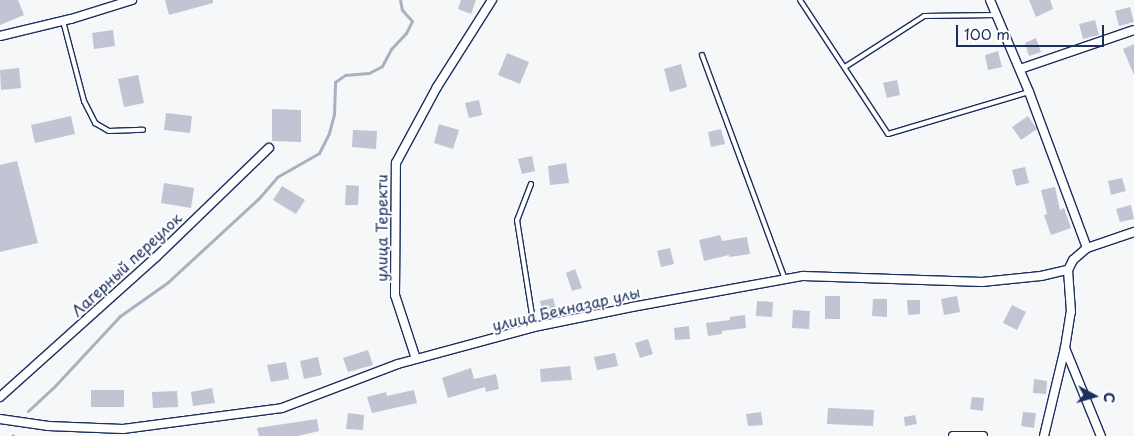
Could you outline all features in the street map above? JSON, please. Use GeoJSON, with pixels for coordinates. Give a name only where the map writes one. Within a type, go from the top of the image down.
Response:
{"type":"FeatureCollection","features":[{"type":"Feature","properties":{"kind":"street"},"geometry":{"type":"LineString","coordinates":[[0,36],[63,21],[132,0]]}},
{"type":"Feature","properties":{"kind":"street","name":"улица Теректи"},"geometry":{"type":"LineString","coordinates":[[416,360],[395,296],[396,163],[437,87],[492,0]]}},
{"type":"Feature","properties":{"kind":"street"},"geometry":{"type":"LineString","coordinates":[[990,0],[1029,92],[1087,248]]}},
{"type":"Feature","properties":{"kind":"street"},"geometry":{"type":"LineString","coordinates":[[1020,69],[1134,30]]}},
{"type":"Feature","properties":{"kind":"street","name":"Лагерный переулок"},"geometry":{"type":"LineString","coordinates":[[0,397],[156,257],[269,148]]}},
{"type":"Feature","properties":{"kind":"street"},"geometry":{"type":"LineString","coordinates":[[1044,436],[1065,348],[1071,306],[1068,270],[1072,260],[1087,248],[1134,232]]}},
{"type":"Feature","properties":{"kind":"street","name":"улица Бекназар улы"},"geometry":{"type":"LineString","coordinates":[[0,419],[48,426],[124,431],[282,408],[416,360],[534,327],[803,276],[982,282],[1068,270]]}},
{"type":"Feature","properties":{"kind":"street"},"geometry":{"type":"LineString","coordinates":[[1065,348],[1101,436]]}},
{"type":"Feature","properties":{"kind":"street"},"geometry":{"type":"LineString","coordinates":[[953,436],[983,436]]}},
{"type":"Feature","properties":{"kind":"lane"},"geometry":{"type":"LineString","coordinates":[[800,0],[888,134],[1029,92]]}},
{"type":"Feature","properties":{"kind":"lane"},"geometry":{"type":"LineString","coordinates":[[845,67],[924,16],[996,15]]}},
{"type":"Feature","properties":{"kind":"lane"},"geometry":{"type":"LineString","coordinates":[[63,21],[84,101],[95,123],[109,131],[143,130]]}},
{"type":"Feature","properties":{"kind":"lane"},"geometry":{"type":"LineString","coordinates":[[702,55],[785,279]]}},
{"type":"Feature","properties":{"kind":"lane"},"geometry":{"type":"LineString","coordinates":[[531,184],[516,220],[534,327]]}},
{"type":"Feature","properties":{"kind":"building"},"geometry":{"type":"Polygon","coordinates":[[[0,0],[18,0],[24,15],[0,25],[0,0]]]}},
{"type":"Feature","properties":{"kind":"building"},"geometry":{"type":"Polygon","coordinates":[[[165,0],[213,0],[213,3],[169,15],[165,0]]]}},
{"type":"Feature","properties":{"kind":"building"},"geometry":{"type":"Polygon","coordinates":[[[461,0],[476,0],[471,14],[458,9],[461,0]]]}},
{"type":"Feature","properties":{"kind":"building"},"geometry":{"type":"Polygon","coordinates":[[[1029,0],[1050,0],[1053,9],[1036,17],[1029,0]]]}},
{"type":"Feature","properties":{"kind":"building"},"geometry":{"type":"Polygon","coordinates":[[[1130,7],[1134,22],[1119,26],[1115,11],[1130,7]]]}},
{"type":"Feature","properties":{"kind":"building"},"geometry":{"type":"Polygon","coordinates":[[[1095,20],[1099,35],[1083,39],[1079,24],[1095,20]]]}},
{"type":"Feature","properties":{"kind":"building"},"geometry":{"type":"Polygon","coordinates":[[[113,30],[115,46],[94,49],[92,33],[113,30]]]}},
{"type":"Feature","properties":{"kind":"building"},"geometry":{"type":"Polygon","coordinates":[[[1036,38],[1041,52],[1029,56],[1025,43],[1036,38]]]}},
{"type":"Feature","properties":{"kind":"building"},"geometry":{"type":"Polygon","coordinates":[[[1134,44],[1134,75],[1123,49],[1134,44]]]}},
{"type":"Feature","properties":{"kind":"building"},"geometry":{"type":"Polygon","coordinates":[[[998,51],[1002,67],[988,70],[985,55],[998,51]]]}},
{"type":"Feature","properties":{"kind":"building"},"geometry":{"type":"Polygon","coordinates":[[[507,53],[529,62],[520,84],[498,75],[507,53]]]}},
{"type":"Feature","properties":{"kind":"building"},"geometry":{"type":"Polygon","coordinates":[[[681,64],[687,87],[670,92],[664,69],[681,64]]]}},
{"type":"Feature","properties":{"kind":"building"},"geometry":{"type":"Polygon","coordinates":[[[19,68],[21,88],[1,90],[0,70],[19,68]]]}},
{"type":"Feature","properties":{"kind":"building"},"geometry":{"type":"Polygon","coordinates":[[[138,75],[144,103],[124,107],[118,79],[138,75]]]}},
{"type":"Feature","properties":{"kind":"building"},"geometry":{"type":"Polygon","coordinates":[[[897,80],[900,95],[887,98],[883,83],[897,80]]]}},
{"type":"Feature","properties":{"kind":"building"},"geometry":{"type":"Polygon","coordinates":[[[479,100],[482,115],[469,118],[465,103],[479,100]]]}},
{"type":"Feature","properties":{"kind":"building"},"geometry":{"type":"Polygon","coordinates":[[[272,109],[301,110],[301,142],[272,141],[272,109]]]}},
{"type":"Feature","properties":{"kind":"building"},"geometry":{"type":"Polygon","coordinates":[[[166,113],[192,116],[190,133],[164,130],[166,113]]]}},
{"type":"Feature","properties":{"kind":"building"},"geometry":{"type":"Polygon","coordinates":[[[71,116],[75,134],[35,143],[31,125],[71,116]]]}},
{"type":"Feature","properties":{"kind":"building"},"geometry":{"type":"Polygon","coordinates":[[[1028,116],[1037,129],[1021,140],[1012,127],[1028,116]]]}},
{"type":"Feature","properties":{"kind":"building"},"geometry":{"type":"Polygon","coordinates":[[[439,124],[459,130],[453,149],[434,143],[439,124]]]}},
{"type":"Feature","properties":{"kind":"building"},"geometry":{"type":"Polygon","coordinates":[[[721,129],[725,144],[711,147],[708,132],[721,129]]]}},
{"type":"Feature","properties":{"kind":"building"},"geometry":{"type":"Polygon","coordinates":[[[353,130],[377,131],[376,149],[352,147],[353,130]]]}},
{"type":"Feature","properties":{"kind":"building"},"geometry":{"type":"Polygon","coordinates":[[[532,156],[535,171],[522,174],[518,159],[532,156]]]}},
{"type":"Feature","properties":{"kind":"building"},"geometry":{"type":"Polygon","coordinates":[[[17,161],[38,243],[0,252],[0,165],[17,161]]]}},
{"type":"Feature","properties":{"kind":"building"},"geometry":{"type":"Polygon","coordinates":[[[566,163],[569,183],[550,185],[548,166],[566,163]]]}},
{"type":"Feature","properties":{"kind":"building"},"geometry":{"type":"Polygon","coordinates":[[[1025,167],[1029,183],[1016,186],[1012,170],[1025,167]]]}},
{"type":"Feature","properties":{"kind":"building"},"geometry":{"type":"Polygon","coordinates":[[[1122,178],[1126,191],[1111,195],[1108,181],[1122,178]]]}},
{"type":"Feature","properties":{"kind":"building"},"geometry":{"type":"Polygon","coordinates":[[[164,183],[194,188],[191,208],[161,203],[164,183]]]}},
{"type":"Feature","properties":{"kind":"building"},"geometry":{"type":"Polygon","coordinates":[[[346,185],[359,186],[358,205],[345,205],[346,185]]]}},
{"type":"Feature","properties":{"kind":"building"},"geometry":{"type":"Polygon","coordinates":[[[282,186],[305,200],[296,214],[273,200],[282,186]]]}},
{"type":"Feature","properties":{"kind":"building"},"geometry":{"type":"Polygon","coordinates":[[[1055,187],[1060,210],[1064,208],[1071,228],[1051,235],[1044,215],[1047,214],[1041,190],[1055,187]]]}},
{"type":"Feature","properties":{"kind":"building"},"geometry":{"type":"Polygon","coordinates":[[[1131,205],[1134,219],[1120,222],[1116,209],[1131,205]]]}},
{"type":"Feature","properties":{"kind":"building"},"geometry":{"type":"Polygon","coordinates":[[[720,235],[722,241],[747,237],[750,254],[729,257],[729,255],[704,261],[699,240],[720,235]]]}},
{"type":"Feature","properties":{"kind":"building"},"geometry":{"type":"Polygon","coordinates":[[[670,248],[674,264],[661,267],[657,251],[670,248]]]}},
{"type":"Feature","properties":{"kind":"building"},"geometry":{"type":"Polygon","coordinates":[[[575,269],[582,288],[572,291],[566,273],[575,269]]]}},
{"type":"Feature","properties":{"kind":"building"},"geometry":{"type":"Polygon","coordinates":[[[825,296],[840,296],[840,319],[825,319],[825,296]]]}},
{"type":"Feature","properties":{"kind":"building"},"geometry":{"type":"Polygon","coordinates":[[[957,296],[960,312],[944,315],[941,299],[957,296]]]}},
{"type":"Feature","properties":{"kind":"building"},"geometry":{"type":"Polygon","coordinates":[[[553,298],[557,314],[543,317],[540,301],[553,298]]]}},
{"type":"Feature","properties":{"kind":"building"},"geometry":{"type":"Polygon","coordinates":[[[873,299],[887,299],[887,317],[872,316],[873,299]]]}},
{"type":"Feature","properties":{"kind":"building"},"geometry":{"type":"Polygon","coordinates":[[[907,300],[920,300],[920,314],[908,315],[907,300]]]}},
{"type":"Feature","properties":{"kind":"building"},"geometry":{"type":"Polygon","coordinates":[[[757,301],[773,302],[772,317],[756,316],[757,301]]]}},
{"type":"Feature","properties":{"kind":"building"},"geometry":{"type":"Polygon","coordinates":[[[1012,305],[1026,312],[1017,330],[1003,323],[1012,305]]]}},
{"type":"Feature","properties":{"kind":"building"},"geometry":{"type":"Polygon","coordinates":[[[793,310],[810,311],[809,329],[792,328],[793,310]]]}},
{"type":"Feature","properties":{"kind":"building"},"geometry":{"type":"Polygon","coordinates":[[[745,315],[746,328],[722,331],[722,334],[708,336],[706,323],[730,320],[730,317],[745,315]]]}},
{"type":"Feature","properties":{"kind":"building"},"geometry":{"type":"Polygon","coordinates":[[[689,326],[690,339],[675,340],[674,328],[689,326]]]}},
{"type":"Feature","properties":{"kind":"building"},"geometry":{"type":"Polygon","coordinates":[[[648,339],[653,354],[640,358],[635,343],[648,339]]]}},
{"type":"Feature","properties":{"kind":"building"},"geometry":{"type":"Polygon","coordinates":[[[368,350],[373,365],[348,372],[343,358],[368,350]]]}},
{"type":"Feature","properties":{"kind":"building"},"geometry":{"type":"Polygon","coordinates":[[[615,353],[618,366],[597,370],[594,357],[615,353]]]}},
{"type":"Feature","properties":{"kind":"building"},"geometry":{"type":"Polygon","coordinates":[[[318,357],[322,375],[304,379],[300,361],[318,357]]]}},
{"type":"Feature","properties":{"kind":"building"},"geometry":{"type":"Polygon","coordinates":[[[286,362],[289,379],[271,382],[267,365],[286,362]]]}},
{"type":"Feature","properties":{"kind":"building"},"geometry":{"type":"Polygon","coordinates":[[[570,366],[572,380],[541,382],[540,369],[570,366]]]}},
{"type":"Feature","properties":{"kind":"building"},"geometry":{"type":"Polygon","coordinates":[[[471,368],[474,379],[496,374],[499,389],[486,392],[485,387],[448,398],[442,378],[471,368]]]}},
{"type":"Feature","properties":{"kind":"building"},"geometry":{"type":"Polygon","coordinates":[[[1034,379],[1047,381],[1046,394],[1033,393],[1034,379]]]}},
{"type":"Feature","properties":{"kind":"building"},"geometry":{"type":"Polygon","coordinates":[[[212,388],[215,403],[193,406],[191,392],[212,388]]]}},
{"type":"Feature","properties":{"kind":"building"},"geometry":{"type":"Polygon","coordinates":[[[91,390],[124,390],[124,407],[91,407],[91,390]]]}},
{"type":"Feature","properties":{"kind":"building"},"geometry":{"type":"Polygon","coordinates":[[[414,390],[417,403],[372,413],[367,397],[386,392],[387,396],[414,390]]]}},
{"type":"Feature","properties":{"kind":"building"},"geometry":{"type":"Polygon","coordinates":[[[177,391],[178,407],[153,408],[152,392],[177,391]]]}},
{"type":"Feature","properties":{"kind":"building"},"geometry":{"type":"Polygon","coordinates":[[[972,397],[984,398],[983,411],[970,409],[972,397]]]}},
{"type":"Feature","properties":{"kind":"building"},"geometry":{"type":"Polygon","coordinates":[[[828,408],[874,410],[873,426],[827,424],[828,408]]]}},
{"type":"Feature","properties":{"kind":"building"},"geometry":{"type":"Polygon","coordinates":[[[761,412],[763,425],[748,426],[746,414],[761,412]]]}},
{"type":"Feature","properties":{"kind":"building"},"geometry":{"type":"Polygon","coordinates":[[[1023,412],[1036,413],[1034,428],[1021,426],[1023,412]]]}},
{"type":"Feature","properties":{"kind":"building"},"geometry":{"type":"Polygon","coordinates":[[[348,413],[364,415],[363,430],[346,429],[348,413]]]}},
{"type":"Feature","properties":{"kind":"building"},"geometry":{"type":"Polygon","coordinates":[[[915,415],[917,424],[905,426],[904,417],[915,415]]]}},
{"type":"Feature","properties":{"kind":"building"},"geometry":{"type":"Polygon","coordinates":[[[317,419],[319,431],[298,436],[259,436],[257,428],[317,419]]]}},
{"type":"Feature","properties":{"kind":"waterway"},"geometry":{"type":"LineString","coordinates":[[28,411],[53,388],[120,316],[168,282],[259,198],[277,177],[319,153],[329,133],[334,114],[335,82],[345,75],[369,73],[382,66],[391,49],[406,33],[412,21],[402,10],[400,0]]}}]}
